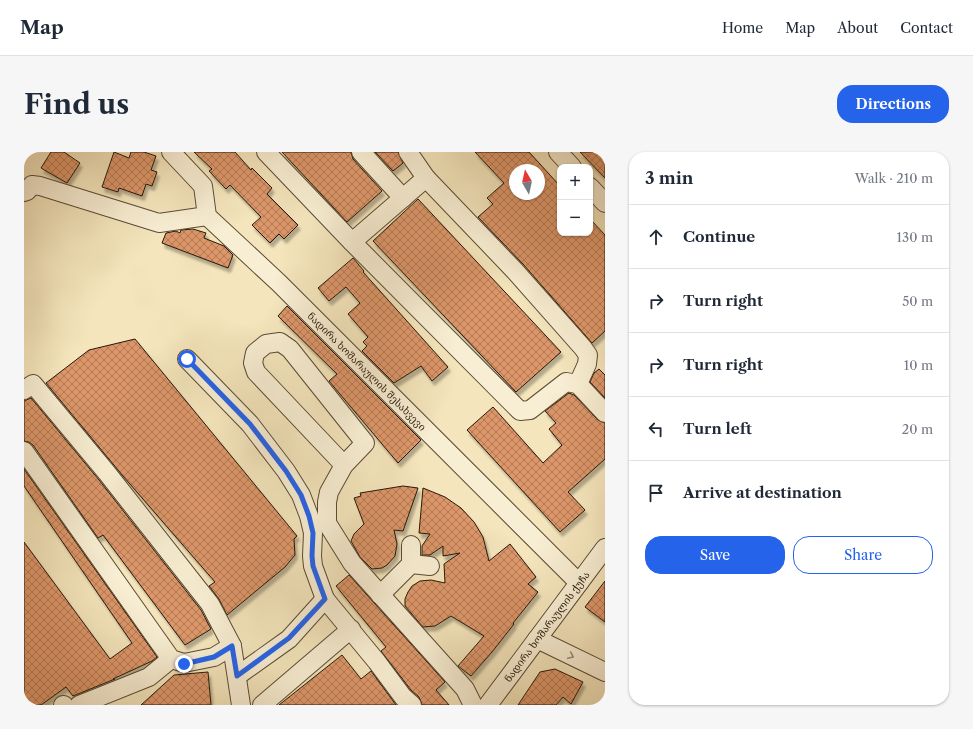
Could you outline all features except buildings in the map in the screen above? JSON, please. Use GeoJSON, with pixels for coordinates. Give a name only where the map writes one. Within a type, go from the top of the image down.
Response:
{"type":"FeatureCollection","features":[{"type":"Feature","properties":{"kind":"street"},"geometry":{"type":"LineString","coordinates":[[24,192],[27,191],[32,185],[40,186],[159,223],[207,216],[203,186],[171,152]]}},
{"type":"Feature","properties":{"kind":"street"},"geometry":{"type":"LineString","coordinates":[[266,152],[352,242],[520,411],[530,410],[538,405],[566,382],[578,384],[605,413]]}},
{"type":"Feature","properties":{"kind":"street"},"geometry":{"type":"LineString","coordinates":[[361,152],[403,198]]}},
{"type":"Feature","properties":{"kind":"street"},"geometry":{"type":"LineString","coordinates":[[408,152],[426,178],[515,271],[588,355],[587,364],[578,384]]}},
{"type":"Feature","properties":{"kind":"street"},"geometry":{"type":"LineString","coordinates":[[558,152],[569,164]]}},
{"type":"Feature","properties":{"kind":"street"},"geometry":{"type":"LineString","coordinates":[[352,242],[426,178]]}},
{"type":"Feature","properties":{"kind":"street"},"geometry":{"type":"LineString","coordinates":[[593,190],[605,203]]}},
{"type":"Feature","properties":{"kind":"street","name":"ნადირა ხოშარაულის შესახვევი"},"geometry":{"type":"LineString","coordinates":[[207,216],[285,289],[579,583]]}},
{"type":"Feature","properties":{"kind":"street"},"geometry":{"type":"LineString","coordinates":[[344,465],[256,372],[253,363],[255,354],[266,344],[280,342],[290,349],[365,443],[344,465],[329,492],[327,502],[327,523],[352,563],[465,689],[474,705]]}},
{"type":"Feature","properties":{"kind":"street"},"geometry":{"type":"LineString","coordinates":[[187,359],[250,424],[286,471],[301,495],[309,516],[313,533],[313,566],[325,599],[351,629],[403,697],[412,705]]}},
{"type":"Feature","properties":{"kind":"street"},"geometry":{"type":"LineString","coordinates":[[24,390],[33,384],[107,473],[210,604],[232,646],[241,705]]}},
{"type":"Feature","properties":{"kind":"street"},"geometry":{"type":"LineString","coordinates":[[24,450],[171,659],[184,664],[214,657],[232,646]]}},
{"type":"Feature","properties":{"kind":"street"},"geometry":{"type":"LineString","coordinates":[[380,595],[411,564],[411,546]]}},
{"type":"Feature","properties":{"kind":"street","name":"ნადირა ხოშარაულის ქუჩა"},"geometry":{"type":"LineString","coordinates":[[488,705],[605,548]]}},
{"type":"Feature","properties":{"kind":"street"},"geometry":{"type":"LineString","coordinates":[[411,564],[430,566]]}},
{"type":"Feature","properties":{"kind":"street"},"geometry":{"type":"LineString","coordinates":[[237,676],[289,638],[325,599]]}},
{"type":"Feature","properties":{"kind":"street"},"geometry":{"type":"LineString","coordinates":[[262,705],[351,629]]}},
{"type":"Feature","properties":{"kind":"street"},"geometry":{"type":"LineString","coordinates":[[537,639],[605,672]]}},
{"type":"Feature","properties":{"kind":"street"},"geometry":{"type":"LineString","coordinates":[[79,705],[149,677],[171,659]]}},
{"type":"Feature","properties":{"kind":"route"},"geometry":{"type":"LineString","coordinates":[[184,664],[214,657],[232,646],[237,676],[289,638],[325,599],[313,566],[313,533],[309,516],[301,495],[286,471],[250,424],[187,359]]}}]}
